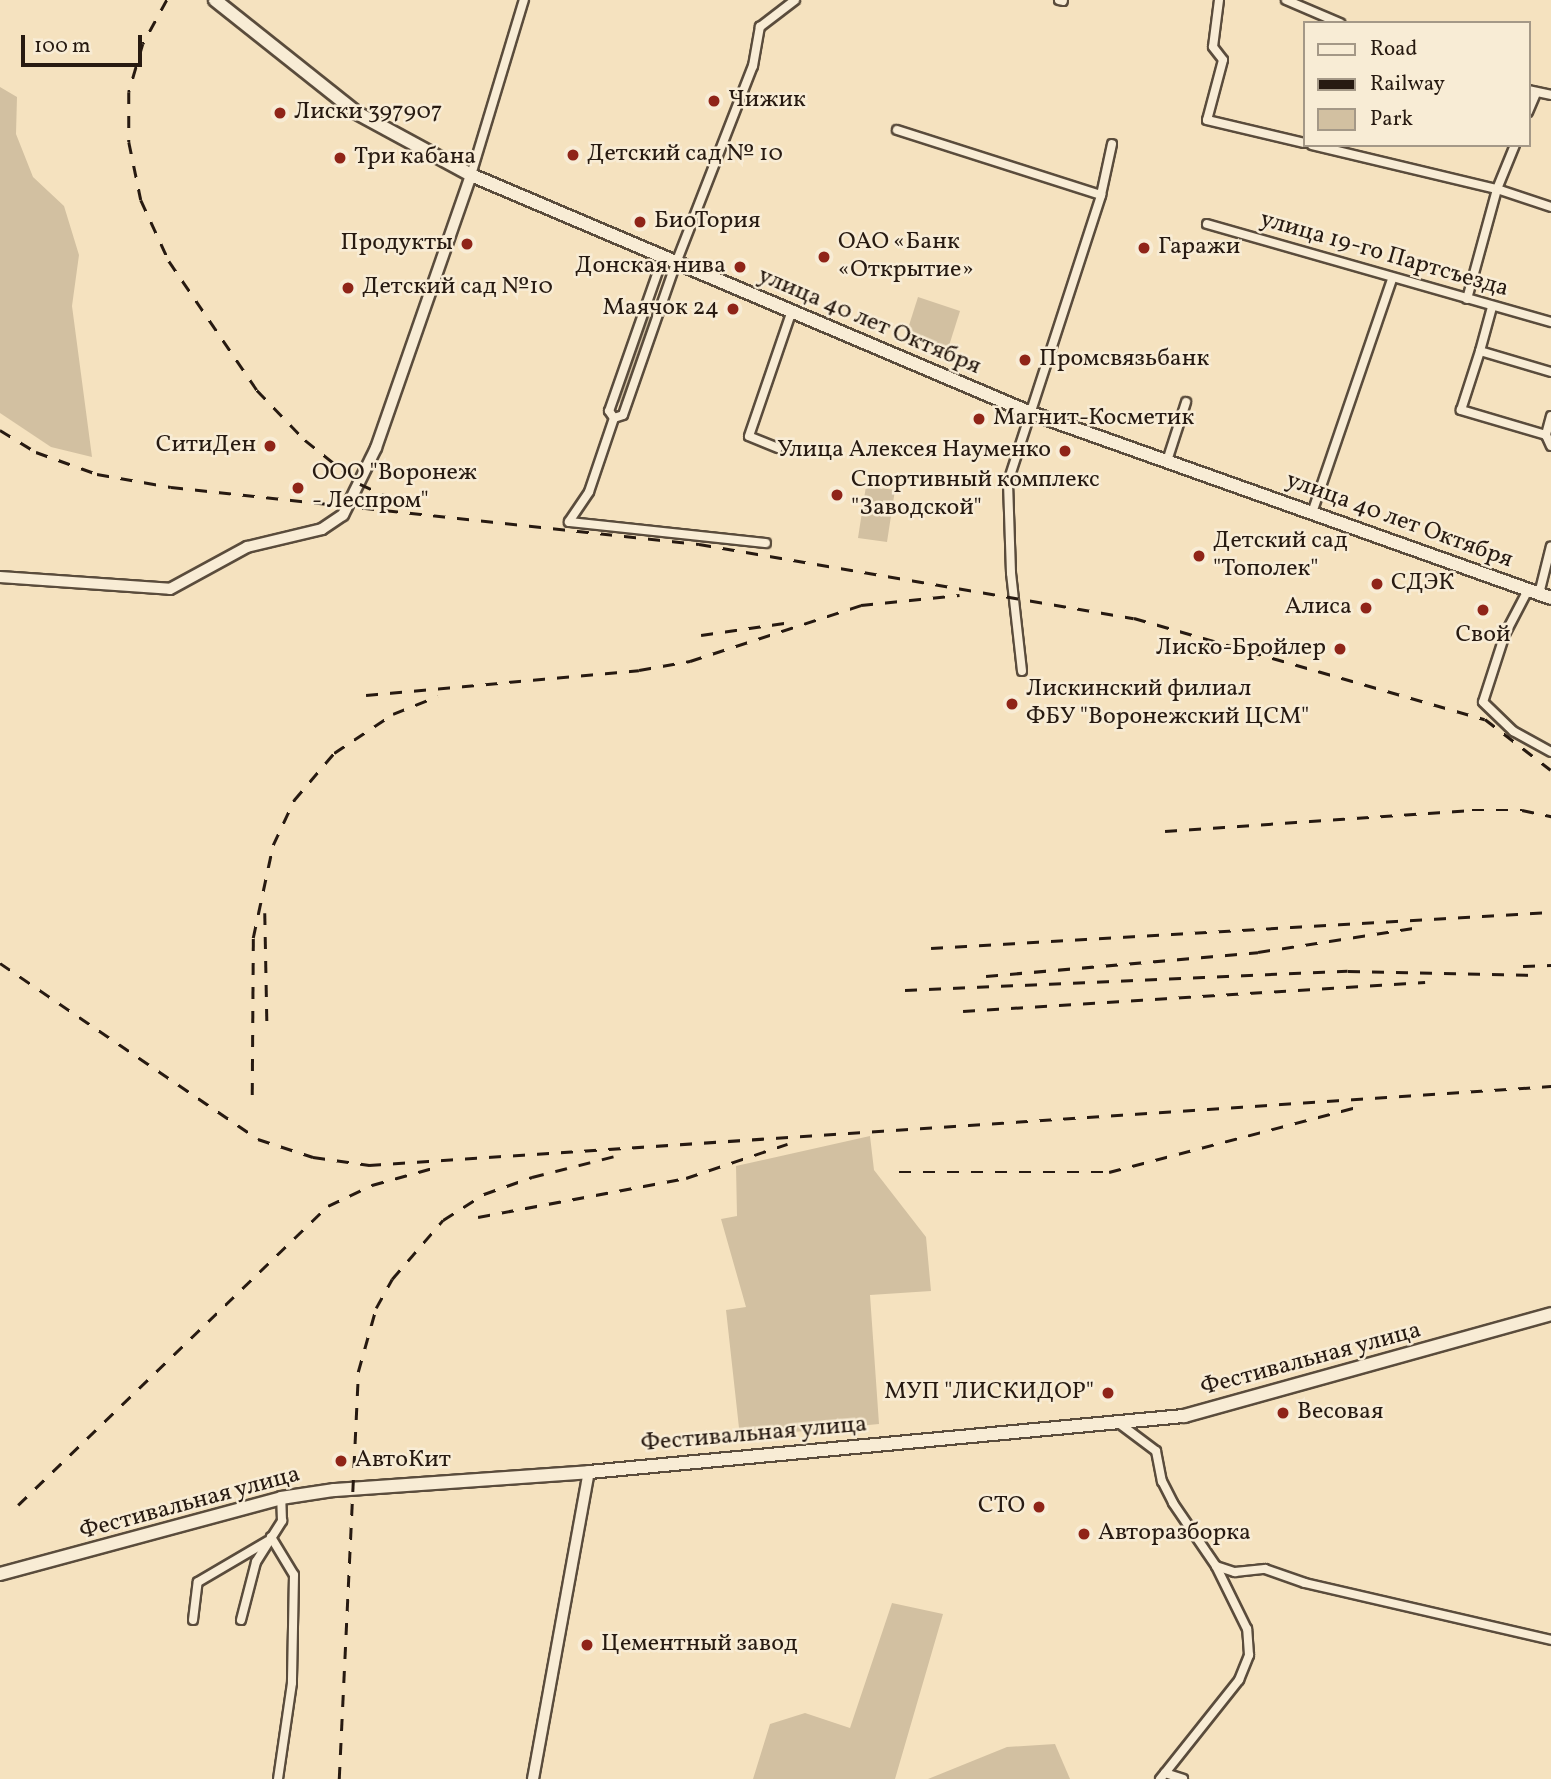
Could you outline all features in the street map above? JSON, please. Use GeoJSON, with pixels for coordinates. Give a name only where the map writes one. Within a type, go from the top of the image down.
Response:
{"type":"FeatureCollection","features":[{"type":"Feature","properties":{"kind":"main road","name":"улица 40 лет Октября"},"geometry":{"type":"LineString","coordinates":[[215,0],[357,113],[471,175],[1031,413],[1539,594]]}},
{"type":"Feature","properties":{"kind":"main road","name":"Фестивальная улица"},"geometry":{"type":"LineString","coordinates":[[0,1574],[281,1498],[372,1485],[589,1472],[1184,1416],[1257,1400],[1551,1314]]}},
{"type":"Feature","properties":{"kind":"street"},"geometry":{"type":"LineString","coordinates":[[0,577],[170,589],[247,547],[322,530],[343,515],[376,448],[471,175],[524,0]]}},
{"type":"Feature","properties":{"kind":"street"},"geometry":{"type":"LineString","coordinates":[[614,418],[623,415],[676,263],[753,66],[760,27],[795,0]]}},
{"type":"Feature","properties":{"kind":"street"},"geometry":{"type":"LineString","coordinates":[[1219,0],[1213,47],[1223,60],[1206,120],[1302,143]]}},
{"type":"Feature","properties":{"kind":"street"},"geometry":{"type":"LineString","coordinates":[[1286,0],[1335,21]]}},
{"type":"Feature","properties":{"kind":"street"},"geometry":{"type":"LineString","coordinates":[[1532,91],[1551,95]]}},
{"type":"Feature","properties":{"kind":"street"},"geometry":{"type":"LineString","coordinates":[[897,130],[1101,195]]}},
{"type":"Feature","properties":{"kind":"street"},"geometry":{"type":"LineString","coordinates":[[1022,671],[1011,573],[1008,482],[1101,195],[1112,144]]}},
{"type":"Feature","properties":{"kind":"street"},"geometry":{"type":"LineString","coordinates":[[1320,147],[1497,189],[1551,207]]}},
{"type":"Feature","properties":{"kind":"street"},"geometry":{"type":"LineString","coordinates":[[1467,299],[1497,189],[1514,147]]}},
{"type":"Feature","properties":{"kind":"street","name":"улица 19-го Партсъезда"},"geometry":{"type":"LineString","coordinates":[[1207,224],[1551,322]]}},
{"type":"Feature","properties":{"kind":"street"},"geometry":{"type":"LineString","coordinates":[[614,418],[609,411],[663,257]]}},
{"type":"Feature","properties":{"kind":"street"},"geometry":{"type":"LineString","coordinates":[[1312,513],[1392,278]]}},
{"type":"Feature","properties":{"kind":"street"},"geometry":{"type":"LineString","coordinates":[[1492,307],[1461,410],[1546,435]]}},
{"type":"Feature","properties":{"kind":"street"},"geometry":{"type":"LineString","coordinates":[[778,448],[750,436],[791,313]]}},
{"type":"Feature","properties":{"kind":"street"},"geometry":{"type":"LineString","coordinates":[[1480,351],[1551,372]]}},
{"type":"Feature","properties":{"kind":"street"},"geometry":{"type":"LineString","coordinates":[[1167,461],[1186,402]]}},
{"type":"Feature","properties":{"kind":"street"},"geometry":{"type":"LineString","coordinates":[[1551,416],[1546,435],[1551,446]]}},
{"type":"Feature","properties":{"kind":"street"},"geometry":{"type":"LineString","coordinates":[[614,418],[589,492],[569,522],[766,543]]}},
{"type":"Feature","properties":{"kind":"street"},"geometry":{"type":"LineString","coordinates":[[1551,546],[1539,594],[1505,634],[1483,702],[1513,731],[1551,751]]}},
{"type":"Feature","properties":{"kind":"street"},"geometry":{"type":"LineString","coordinates":[[1120,1424],[1156,1451],[1162,1481],[1173,1503],[1216,1566],[1247,1629],[1249,1655],[1239,1681],[1163,1776]]}},
{"type":"Feature","properties":{"kind":"street"},"geometry":{"type":"LineString","coordinates":[[533,1779],[589,1472]]}},
{"type":"Feature","properties":{"kind":"street"},"geometry":{"type":"LineString","coordinates":[[241,1620],[256,1562],[282,1521],[281,1498]]}},
{"type":"Feature","properties":{"kind":"street"},"geometry":{"type":"LineString","coordinates":[[193,1620],[198,1582],[270,1539]]}},
{"type":"Feature","properties":{"kind":"street"},"geometry":{"type":"LineString","coordinates":[[270,1539],[294,1575],[292,1683],[278,1779]]}},
{"type":"Feature","properties":{"kind":"street"},"geometry":{"type":"LineString","coordinates":[[1216,1566],[1235,1572],[1265,1569],[1305,1583],[1551,1640]]}},
{"type":"Feature","properties":{"kind":"street"},"geometry":{"type":"LineString","coordinates":[[1163,1776],[1183,1779]]}},
{"type":"Feature","properties":{"kind":"green space"},"geometry":{"type":"Polygon","coordinates":[[[0,87],[17,97],[16,134],[33,177],[64,206],[79,255],[72,306],[92,457],[51,447],[0,413],[0,87]]]}},
{"type":"Feature","properties":{"kind":"green space"},"geometry":{"type":"Polygon","coordinates":[[[918,297],[960,311],[947,352],[905,338],[918,297]]]}},
{"type":"Feature","properties":{"kind":"green space"},"geometry":{"type":"Polygon","coordinates":[[[652,300],[659,302],[623,404],[616,401],[652,300]]]}},
{"type":"Feature","properties":{"kind":"green space"},"geometry":{"type":"Polygon","coordinates":[[[866,486],[895,490],[887,542],[858,538],[866,486]]]}},
{"type":"Feature","properties":{"kind":"green space"},"geometry":{"type":"Polygon","coordinates":[[[870,1136],[874,1170],[926,1237],[931,1291],[870,1295],[879,1424],[740,1437],[726,1310],[746,1307],[721,1219],[737,1216],[736,1166],[870,1136]]]}},
{"type":"Feature","properties":{"kind":"green space"},"geometry":{"type":"Polygon","coordinates":[[[892,1603],[943,1614],[895,1779],[753,1779],[770,1724],[805,1713],[850,1728],[892,1603]]]}},
{"type":"Feature","properties":{"kind":"green space"},"geometry":{"type":"Polygon","coordinates":[[[1055,1744],[1070,1779],[928,1779],[1007,1747],[1055,1744]]]}},
{"type":"Feature","properties":{"kind":"railway"},"geometry":{"type":"LineString","coordinates":[[167,0],[143,44],[129,92],[129,142],[141,200],[169,261],[257,390],[305,440],[360,484],[410,507]]}},
{"type":"Feature","properties":{"kind":"railway"},"geometry":{"type":"LineString","coordinates":[[0,430],[36,452],[97,474],[171,487],[699,544],[1134,618],[1485,719],[1551,770]]}},
{"type":"Feature","properties":{"kind":"railway"},"geometry":{"type":"LineString","coordinates":[[366,695],[639,670],[690,661],[861,605],[959,595]]}},
{"type":"Feature","properties":{"kind":"railway"},"geometry":{"type":"LineString","coordinates":[[701,635],[784,623]]}},
{"type":"Feature","properties":{"kind":"railway"},"geometry":{"type":"LineString","coordinates":[[252,1095],[253,938],[273,845],[294,800],[334,753],[393,714],[438,696]]}},
{"type":"Feature","properties":{"kind":"railway"},"geometry":{"type":"LineString","coordinates":[[1165,831],[1472,810],[1522,810],[1551,816]]}},
{"type":"Feature","properties":{"kind":"railway"},"geometry":{"type":"LineString","coordinates":[[931,948],[1551,912]]}},
{"type":"Feature","properties":{"kind":"railway"},"geometry":{"type":"LineString","coordinates":[[265,913],[267,1021]]}},
{"type":"Feature","properties":{"kind":"railway"},"geometry":{"type":"LineString","coordinates":[[986,976],[1258,952],[1413,928]]}},
{"type":"Feature","properties":{"kind":"railway"},"geometry":{"type":"LineString","coordinates":[[0,963],[258,1139],[313,1157],[369,1165],[1551,1086]]}},
{"type":"Feature","properties":{"kind":"railway"},"geometry":{"type":"LineString","coordinates":[[1523,966],[1551,965]]}},
{"type":"Feature","properties":{"kind":"railway"},"geometry":{"type":"LineString","coordinates":[[905,990],[1348,971],[1536,975]]}},
{"type":"Feature","properties":{"kind":"railway"},"geometry":{"type":"LineString","coordinates":[[963,1011],[1425,982]]}},
{"type":"Feature","properties":{"kind":"railway"},"geometry":{"type":"LineString","coordinates":[[899,1172],[1109,1172],[1356,1107]]}},
{"type":"Feature","properties":{"kind":"railway"},"geometry":{"type":"LineString","coordinates":[[478,1217],[686,1178],[787,1144]]}},
{"type":"Feature","properties":{"kind":"railway"},"geometry":{"type":"LineString","coordinates":[[339,1779],[358,1372],[376,1308],[392,1279],[443,1220],[484,1194],[532,1177],[615,1156]]}},
{"type":"Feature","properties":{"kind":"railway"},"geometry":{"type":"LineString","coordinates":[[18,1505],[328,1206],[372,1185],[433,1168]]}},
{"type":"Feature","properties":{"kind":"place","name":"Чижик"},"geometry":{"type":"Point","coordinates":[714,101]}},
{"type":"Feature","properties":{"kind":"place","name":"Лиски 397907"},"geometry":{"type":"Point","coordinates":[280,113]}},
{"type":"Feature","properties":{"kind":"place","name":"Детский сад № 10"},"geometry":{"type":"Point","coordinates":[573,155]}},
{"type":"Feature","properties":{"kind":"place","name":"Три кабана"},"geometry":{"type":"Point","coordinates":[340,158]}},
{"type":"Feature","properties":{"kind":"place","name":"БиоТория"},"geometry":{"type":"Point","coordinates":[640,222]}},
{"type":"Feature","properties":{"kind":"place","name":"Продукты"},"geometry":{"type":"Point","coordinates":[467,244]}},
{"type":"Feature","properties":{"kind":"place","name":"Гаражи"},"geometry":{"type":"Point","coordinates":[1144,248]}},
{"type":"Feature","properties":{"kind":"place","name":"ОАО «Банк «Открытие»"},"geometry":{"type":"Point","coordinates":[824,257]}},
{"type":"Feature","properties":{"kind":"place","name":"Донская нива"},"geometry":{"type":"Point","coordinates":[740,267]}},
{"type":"Feature","properties":{"kind":"place","name":"Детский сад №10"},"geometry":{"type":"Point","coordinates":[348,288]}},
{"type":"Feature","properties":{"kind":"place","name":"Маячок 24"},"geometry":{"type":"Point","coordinates":[733,309]}},
{"type":"Feature","properties":{"kind":"place","name":"Промсвязьбанк"},"geometry":{"type":"Point","coordinates":[1025,360]}},
{"type":"Feature","properties":{"kind":"place","name":"Магнит-Косметик"},"geometry":{"type":"Point","coordinates":[979,419]}},
{"type":"Feature","properties":{"kind":"place","name":"СитиДен"},"geometry":{"type":"Point","coordinates":[270,446]}},
{"type":"Feature","properties":{"kind":"place","name":"Улица Алексея Науменко"},"geometry":{"type":"Point","coordinates":[1065,451]}},
{"type":"Feature","properties":{"kind":"place","name":"ООО \"Воронеж - Леспром\""},"geometry":{"type":"Point","coordinates":[298,488]}},
{"type":"Feature","properties":{"kind":"place","name":"Спортивный комплекс \"Заводской\""},"geometry":{"type":"Point","coordinates":[837,495]}},
{"type":"Feature","properties":{"kind":"place","name":"Детский сад \"Тополек\""},"geometry":{"type":"Point","coordinates":[1199,556]}},
{"type":"Feature","properties":{"kind":"place","name":"СДЭК"},"geometry":{"type":"Point","coordinates":[1377,584]}},
{"type":"Feature","properties":{"kind":"place","name":"Алиса"},"geometry":{"type":"Point","coordinates":[1366,608]}},
{"type":"Feature","properties":{"kind":"place","name":"Свой"},"geometry":{"type":"Point","coordinates":[1483,610]}},
{"type":"Feature","properties":{"kind":"place","name":"Лиско-Бройлер"},"geometry":{"type":"Point","coordinates":[1340,649]}},
{"type":"Feature","properties":{"kind":"place","name":"Лискинский филиал ФБУ \"Воронежский ЦСМ\""},"geometry":{"type":"Point","coordinates":[1012,704]}},
{"type":"Feature","properties":{"kind":"place","name":"МУП \"ЛИСКИДОР\""},"geometry":{"type":"Point","coordinates":[1108,1393]}},
{"type":"Feature","properties":{"kind":"place","name":"Весовая"},"geometry":{"type":"Point","coordinates":[1283,1413]}},
{"type":"Feature","properties":{"kind":"place","name":"АвтоКит"},"geometry":{"type":"Point","coordinates":[341,1461]}},
{"type":"Feature","properties":{"kind":"place","name":"СТО"},"geometry":{"type":"Point","coordinates":[1039,1507]}},
{"type":"Feature","properties":{"kind":"place","name":"Авторазборка"},"geometry":{"type":"Point","coordinates":[1084,1534]}},
{"type":"Feature","properties":{"kind":"place","name":"Цементный завод"},"geometry":{"type":"Point","coordinates":[587,1645]}}]}
